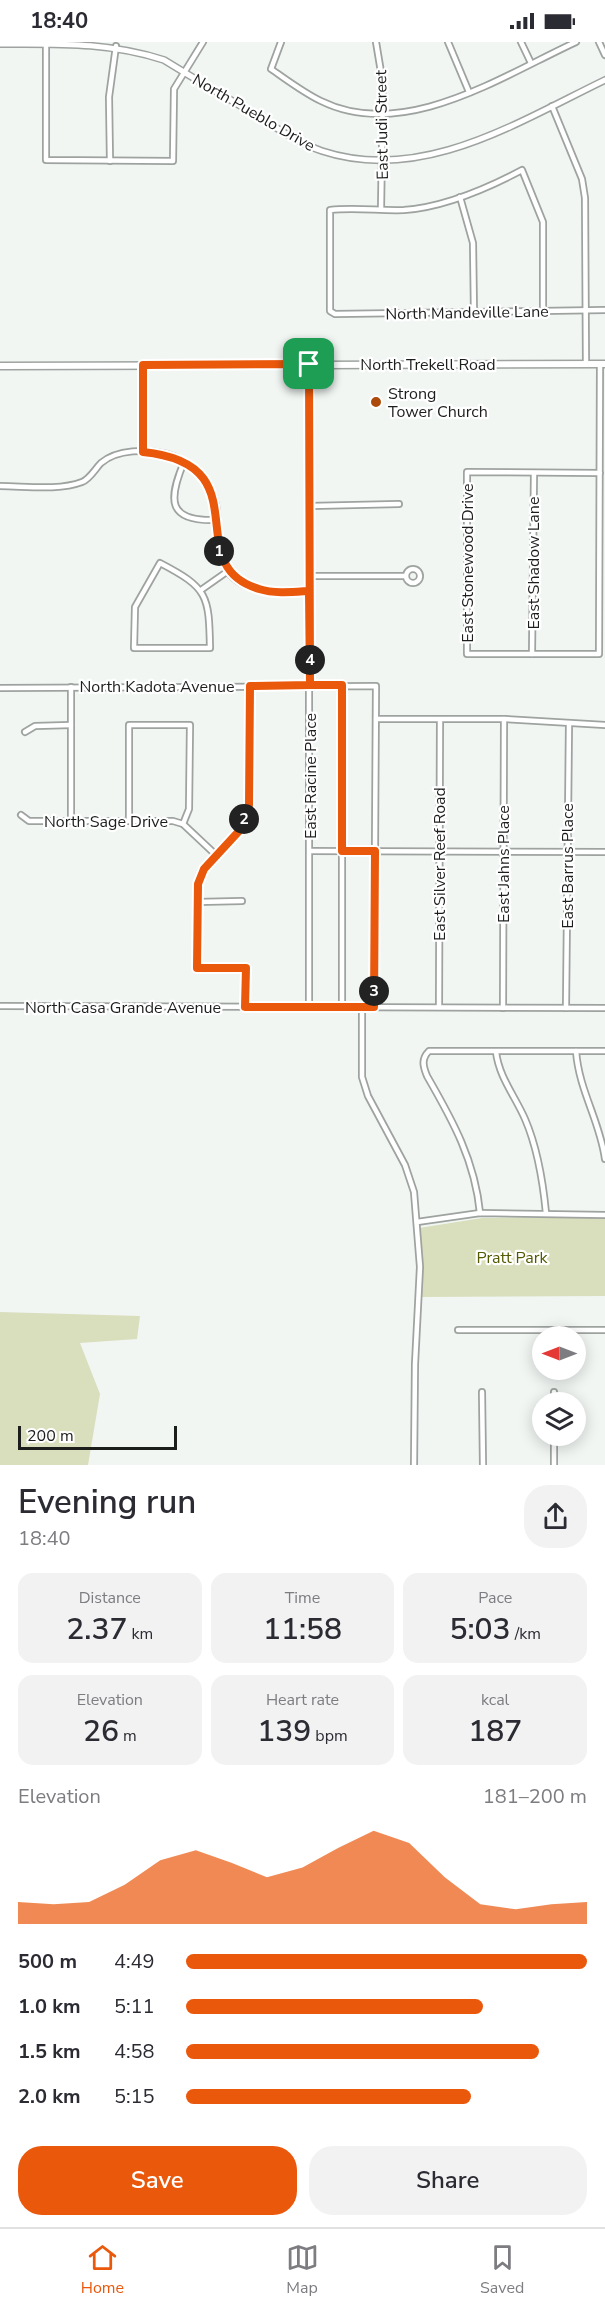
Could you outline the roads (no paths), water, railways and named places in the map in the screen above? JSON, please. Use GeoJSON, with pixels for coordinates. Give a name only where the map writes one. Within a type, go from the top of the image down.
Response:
{"type":"FeatureCollection","features":[{"type":"Feature","properties":{"kind":"main road","name":"North Trekell Road"},"geometry":{"type":"LineString","coordinates":[[0,366],[602,364]]}},
{"type":"Feature","properties":{"kind":"street"},"geometry":{"type":"LineString","coordinates":[[46,43],[46,160],[173,161],[174,89],[203,42]]}},
{"type":"Feature","properties":{"kind":"street"},"geometry":{"type":"LineString","coordinates":[[281,42],[271,69],[321,101],[356,111],[384,113],[414,112],[445,103],[576,42]]}},
{"type":"Feature","properties":{"kind":"street","name":"East Judi Street"},"geometry":{"type":"LineString","coordinates":[[376,42],[382,71],[384,113],[381,209]]}},
{"type":"Feature","properties":{"kind":"street"},"geometry":{"type":"LineString","coordinates":[[448,42],[469,92]]}},
{"type":"Feature","properties":{"kind":"street"},"geometry":{"type":"LineString","coordinates":[[521,42],[531,63]]}},
{"type":"Feature","properties":{"kind":"street"},"geometry":{"type":"LineString","coordinates":[[599,42],[605,55]]}},
{"type":"Feature","properties":{"kind":"street","name":"North Pueblo Drive"},"geometry":{"type":"LineString","coordinates":[[0,44],[116,46],[146,53],[185,72],[297,140],[333,154],[355,159],[408,160],[454,149],[605,80]]}},
{"type":"Feature","properties":{"kind":"street"},"geometry":{"type":"LineString","coordinates":[[110,161],[109,97],[116,46]]}},
{"type":"Feature","properties":{"kind":"street"},"geometry":{"type":"LineString","coordinates":[[552,105],[582,179],[585,198],[586,364]]}},
{"type":"Feature","properties":{"kind":"street"},"geometry":{"type":"LineString","coordinates":[[381,209],[404,210],[460,197],[522,170],[543,222],[543,310]]}},
{"type":"Feature","properties":{"kind":"street"},"geometry":{"type":"LineString","coordinates":[[460,197],[472,243],[474,313]]}},
{"type":"Feature","properties":{"kind":"street","name":"North Mandeville Lane"},"geometry":{"type":"LineString","coordinates":[[381,209],[330,210],[330,310],[335,314],[605,310]]}},
{"type":"Feature","properties":{"kind":"street","name":"East Racine Place"},"geometry":{"type":"LineString","coordinates":[[309,364],[309,1007]]}},
{"type":"Feature","properties":{"kind":"street"},"geometry":{"type":"LineString","coordinates":[[532,654],[600,654],[602,364]]}},
{"type":"Feature","properties":{"kind":"street"},"geometry":{"type":"LineString","coordinates":[[143,365],[143,452]]}},
{"type":"Feature","properties":{"kind":"street"},"geometry":{"type":"LineString","coordinates":[[0,486],[69,485],[85,481],[103,462],[121,452],[167,454],[184,462],[207,485],[215,503],[218,548],[228,571],[248,585],[262,590],[309,591]]}},
{"type":"Feature","properties":{"kind":"street"},"geometry":{"type":"LineString","coordinates":[[184,462],[172,494],[173,503],[178,510],[192,519],[217,520]]}},
{"type":"Feature","properties":{"kind":"street","name":"East Stonewood Drive"},"geometry":{"type":"LineString","coordinates":[[532,654],[467,654],[467,472],[534,473]]}},
{"type":"Feature","properties":{"kind":"street"},"geometry":{"type":"LineString","coordinates":[[534,473],[600,473]]}},
{"type":"Feature","properties":{"kind":"street","name":"East Shadow Lane"},"geometry":{"type":"LineString","coordinates":[[532,654],[534,473]]}},
{"type":"Feature","properties":{"kind":"street"},"geometry":{"type":"LineString","coordinates":[[310,506],[399,504]]}},
{"type":"Feature","properties":{"kind":"street"},"geometry":{"type":"LineString","coordinates":[[160,563],[186,577],[201,591],[209,607],[210,648],[134,648],[135,607],[160,563]]}},
{"type":"Feature","properties":{"kind":"street"},"geometry":{"type":"LineString","coordinates":[[201,591],[228,571]]}},
{"type":"Feature","properties":{"kind":"street"},"geometry":{"type":"LineString","coordinates":[[310,576],[406,576]]}},
{"type":"Feature","properties":{"kind":"street"},"geometry":{"type":"LineString","coordinates":[[342,685],[342,1007]]}},
{"type":"Feature","properties":{"kind":"street"},"geometry":{"type":"LineString","coordinates":[[245,1007],[246,968],[197,968],[197,902],[198,884],[204,869],[240,830],[249,805],[250,686]]}},
{"type":"Feature","properties":{"kind":"street","name":"North Kadota Avenue"},"geometry":{"type":"LineString","coordinates":[[0,688],[375,686],[376,719]]}},
{"type":"Feature","properties":{"kind":"street"},"geometry":{"type":"LineString","coordinates":[[71,687],[71,821]]}},
{"type":"Feature","properties":{"kind":"street"},"geometry":{"type":"LineString","coordinates":[[374,1007],[376,719],[504,719],[605,725]]}},
{"type":"Feature","properties":{"kind":"street","name":"East Jahns Place"},"geometry":{"type":"LineString","coordinates":[[503,1008],[504,719]]}},
{"type":"Feature","properties":{"kind":"street","name":"East Silver Reef Road"},"geometry":{"type":"LineString","coordinates":[[439,1007],[440,720]]}},
{"type":"Feature","properties":{"kind":"street","name":"East Barrus Place"},"geometry":{"type":"LineString","coordinates":[[566,1008],[569,724]]}},
{"type":"Feature","properties":{"kind":"street"},"geometry":{"type":"LineString","coordinates":[[25,732],[35,726],[71,725]]}},
{"type":"Feature","properties":{"kind":"street"},"geometry":{"type":"LineString","coordinates":[[129,821],[129,725],[190,725],[189,809],[183,824]]}},
{"type":"Feature","properties":{"kind":"street","name":"North Sage Drive"},"geometry":{"type":"LineString","coordinates":[[21,815],[29,821],[173,821],[183,824],[216,855]]}},
{"type":"Feature","properties":{"kind":"street"},"geometry":{"type":"LineString","coordinates":[[310,851],[605,852]]}},
{"type":"Feature","properties":{"kind":"street"},"geometry":{"type":"LineString","coordinates":[[197,902],[242,901]]}},
{"type":"Feature","properties":{"kind":"street","name":"North Casa Grande Avenue"},"geometry":{"type":"LineString","coordinates":[[0,1006],[605,1008]]}},
{"type":"Feature","properties":{"kind":"street"},"geometry":{"type":"LineString","coordinates":[[362,1007],[363,1077],[377,1119],[405,1165],[414,1192],[420,1267],[414,1364],[414,1465]]}},
{"type":"Feature","properties":{"kind":"street"},"geometry":{"type":"LineString","coordinates":[[480,1213],[477,1186],[467,1153],[423,1066],[424,1056],[429,1050],[605,1051]]}},
{"type":"Feature","properties":{"kind":"street"},"geometry":{"type":"LineString","coordinates":[[576,1051],[578,1076],[595,1120],[605,1159]]}},
{"type":"Feature","properties":{"kind":"street"},"geometry":{"type":"LineString","coordinates":[[496,1052],[498,1068],[526,1120],[543,1178],[546,1214]]}},
{"type":"Feature","properties":{"kind":"street"},"geometry":{"type":"LineString","coordinates":[[417,1222],[480,1213],[605,1215]]}},
{"type":"Feature","properties":{"kind":"street"},"geometry":{"type":"LineString","coordinates":[[458,1330],[605,1330]]}},
{"type":"Feature","properties":{"kind":"street"},"geometry":{"type":"LineString","coordinates":[[482,1392],[483,1465]]}},
{"type":"Feature","properties":{"kind":"street"},"geometry":{"type":"LineString","coordinates":[[554,1446],[554,1465]]}},
{"type":"Feature","properties":{"kind":"place","name":"Strong Tower Church"},"geometry":{"type":"Point","coordinates":[376,402]}},
{"type":"Feature","properties":{"kind":"park label","name":"Pratt Park"},"geometry":{"type":"Point","coordinates":[512,1257]}}]}
